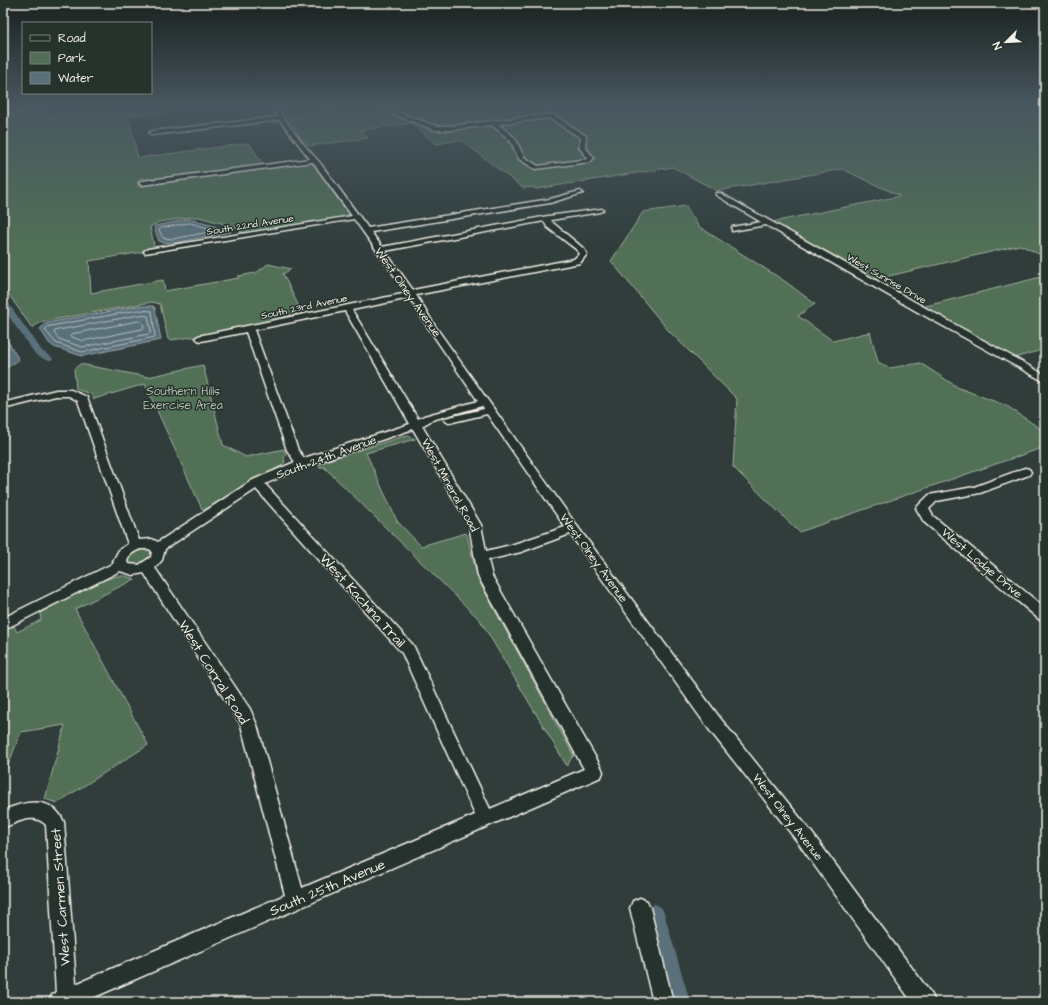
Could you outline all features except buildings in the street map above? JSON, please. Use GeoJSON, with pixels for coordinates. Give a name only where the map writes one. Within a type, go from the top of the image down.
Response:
{"type":"FeatureCollection","features":[{"type":"Feature","properties":{"kind":"street","name":"West Olney Avenue"},"geometry":{"type":"LineString","coordinates":[[308,154],[411,294],[431,326],[573,529],[714,722],[803,835],[925,1002]]}},
{"type":"Feature","properties":{"kind":"street"},"geometry":{"type":"LineString","coordinates":[[519,154],[521,158],[537,168],[590,160],[591,158],[588,154]]}},
{"type":"Feature","properties":{"kind":"street"},"geometry":{"type":"LineString","coordinates":[[142,183],[313,160]]}},
{"type":"Feature","properties":{"kind":"street"},"geometry":{"type":"LineString","coordinates":[[366,231],[550,201],[580,193]]}},
{"type":"Feature","properties":{"kind":"street","name":"West Sunrise Drive"},"geometry":{"type":"LineString","coordinates":[[718,194],[918,309],[1045,379]]}},
{"type":"Feature","properties":{"kind":"street"},"geometry":{"type":"LineString","coordinates":[[379,250],[548,218],[600,210]]}},
{"type":"Feature","properties":{"kind":"street","name":"South 22nd Avenue"},"geometry":{"type":"LineString","coordinates":[[148,251],[356,217]]}},
{"type":"Feature","properties":{"kind":"street","name":"South 23rd Avenue"},"geometry":{"type":"LineString","coordinates":[[201,338],[577,261],[583,254],[580,249],[550,225],[547,222],[548,218]]}},
{"type":"Feature","properties":{"kind":"street"},"geometry":{"type":"LineString","coordinates":[[735,229],[769,222]]}},
{"type":"Feature","properties":{"kind":"street","name":"West Mineral Road"},"geometry":{"type":"LineString","coordinates":[[347,308],[475,525],[485,576],[522,646],[595,772]]}},
{"type":"Feature","properties":{"kind":"street"},"geometry":{"type":"LineString","coordinates":[[249,328],[293,450],[302,463]]}},
{"type":"Feature","properties":{"kind":"street"},"geometry":{"type":"LineString","coordinates":[[3,406],[56,393],[71,393],[83,399],[135,546]]}},
{"type":"Feature","properties":{"kind":"street","name":"South 24th Avenue"},"geometry":{"type":"LineString","coordinates":[[158,548],[257,483],[302,463],[416,425],[433,424],[449,416],[488,406]]}},
{"type":"Feature","properties":{"kind":"street","name":"West Lodge Drive"},"geometry":{"type":"LineString","coordinates":[[1025,472],[976,490],[933,498],[922,508],[928,519],[1045,616]]}},
{"type":"Feature","properties":{"kind":"street","name":"West Kachina Trail"},"geometry":{"type":"LineString","coordinates":[[257,483],[408,649],[486,819]]}},
{"type":"Feature","properties":{"kind":"street"},"geometry":{"type":"LineString","coordinates":[[481,557],[501,554],[540,539],[573,529]]}},
{"type":"Feature","properties":{"kind":"street"},"geometry":{"type":"LineString","coordinates":[[152,544],[158,548],[159,555],[157,560],[147,567],[132,570],[126,569],[121,565],[121,557],[125,552],[135,546],[152,544]]}},
{"type":"Feature","properties":{"kind":"street"},"geometry":{"type":"LineString","coordinates":[[3,624],[121,565]]}},
{"type":"Feature","properties":{"kind":"street","name":"West Corral Road"},"geometry":{"type":"LineString","coordinates":[[147,567],[244,714],[249,725],[296,900]]}},
{"type":"Feature","properties":{"kind":"street","name":"South 25th Avenue"},"geometry":{"type":"LineString","coordinates":[[63,1000],[595,772]]}},
{"type":"Feature","properties":{"kind":"street","name":"West Carmen Street"},"geometry":{"type":"LineString","coordinates":[[6,817],[36,810],[49,814],[55,822],[63,1000]]}},
{"type":"Feature","properties":{"kind":"street"},"geometry":{"type":"LineString","coordinates":[[640,908],[663,1002]]}},
{"type":"Feature","properties":{"kind":"green space"},"geometry":{"type":"Polygon","coordinates":[[[3,154],[137,154],[138,158],[168,154],[256,154],[264,166],[144,181],[144,178],[140,178],[138,187],[143,186],[144,184],[309,162],[313,164],[350,216],[242,235],[239,228],[199,217],[159,222],[150,227],[155,250],[89,261],[91,293],[163,280],[165,291],[239,278],[238,276],[256,273],[268,264],[291,269],[283,274],[302,313],[205,335],[171,340],[168,339],[160,304],[152,302],[41,322],[32,328],[3,286],[3,154]]]}},
{"type":"Feature","properties":{"kind":"green space"},"geometry":{"type":"Polygon","coordinates":[[[479,154],[1045,154],[1045,257],[1020,245],[872,280],[772,222],[900,196],[842,169],[717,191],[673,167],[536,189],[533,187],[523,188],[479,154]]]}},
{"type":"Feature","properties":{"kind":"green space"},"geometry":{"type":"Polygon","coordinates":[[[686,206],[698,226],[786,282],[815,304],[798,316],[833,341],[870,332],[878,362],[890,368],[920,363],[959,388],[1007,406],[1045,432],[1045,447],[799,532],[733,467],[737,399],[668,330],[611,261],[643,212],[686,206]]]}},
{"type":"Feature","properties":{"kind":"green space"},"geometry":{"type":"Polygon","coordinates":[[[1045,276],[1045,349],[1014,358],[966,330],[918,308],[1045,276]]]}},
{"type":"Feature","properties":{"kind":"green space","name":"Southern Hills Exercise Area"},"geometry":{"type":"Polygon","coordinates":[[[80,364],[148,377],[203,365],[223,445],[246,457],[284,449],[286,454],[284,458],[285,462],[281,466],[206,509],[202,509],[145,384],[94,399],[91,394],[76,389],[74,369],[80,364]]]}},
{"type":"Feature","properties":{"kind":"green space"},"geometry":{"type":"Polygon","coordinates":[[[408,436],[415,439],[366,453],[397,521],[421,546],[466,533],[478,579],[574,756],[567,766],[480,620],[324,467],[320,467],[318,465],[329,460],[408,436]]]}},
{"type":"Feature","properties":{"kind":"green space"},"geometry":{"type":"Polygon","coordinates":[[[145,544],[159,555],[132,570],[121,557],[145,544]]]}},
{"type":"Feature","properties":{"kind":"green space"},"geometry":{"type":"Polygon","coordinates":[[[116,576],[125,576],[135,579],[75,609],[148,745],[57,803],[45,799],[65,725],[21,732],[3,778],[3,631],[14,626],[17,632],[41,620],[40,613],[94,584],[116,576]]]}},
{"type":"Feature","properties":{"kind":"water"},"geometry":{"type":"Polygon","coordinates":[[[189,219],[231,232],[173,243],[164,243],[159,241],[154,228],[155,226],[189,219]]]}},
{"type":"Feature","properties":{"kind":"water"},"geometry":{"type":"Polygon","coordinates":[[[138,306],[153,306],[155,308],[161,340],[82,356],[54,347],[49,343],[40,329],[45,324],[52,322],[138,306]]]}},
{"type":"Feature","properties":{"kind":"water"},"geometry":{"type":"Polygon","coordinates":[[[3,333],[19,360],[3,370],[3,333]]]}},
{"type":"Feature","properties":{"kind":"waterway"},"geometry":{"type":"LineString","coordinates":[[3,302],[39,353],[49,358]]}},
{"type":"Feature","properties":{"kind":"waterway"},"geometry":{"type":"LineString","coordinates":[[655,913],[681,1002]]}}]}
